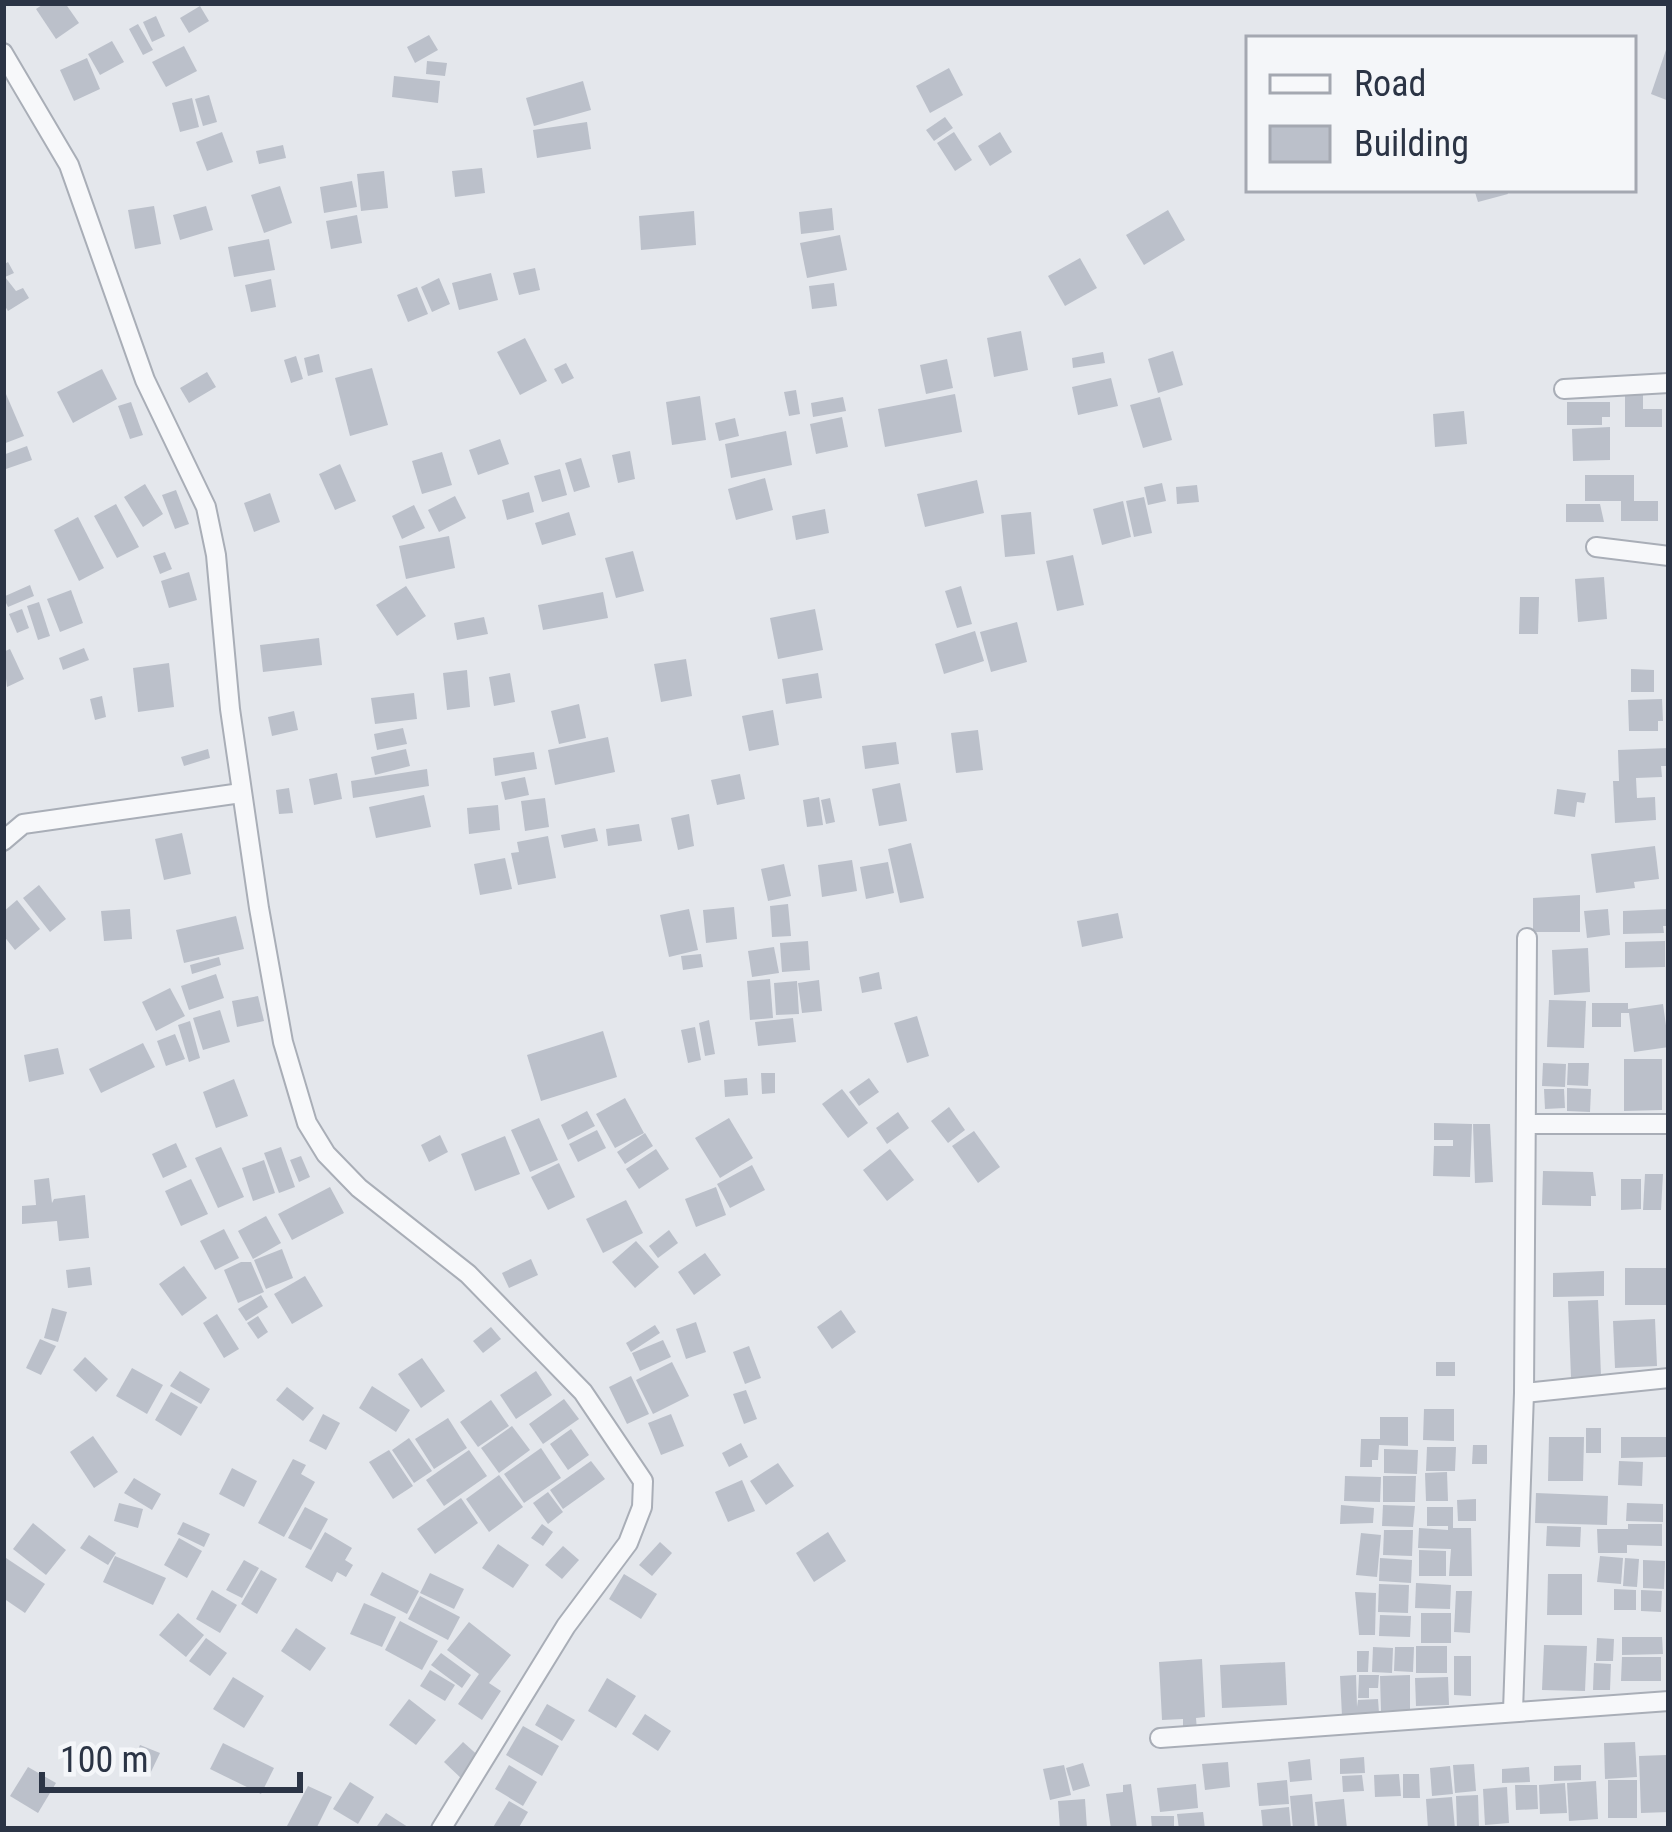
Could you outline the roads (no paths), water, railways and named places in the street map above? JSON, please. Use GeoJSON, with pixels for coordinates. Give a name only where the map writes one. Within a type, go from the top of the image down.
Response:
{"type":"FeatureCollection","features":[{"type":"Feature","properties":{"kind":"street"},"geometry":{"type":"LineString","coordinates":[[3,53],[69,165],[145,380],[206,507],[217,555],[218,602],[241,794],[283,1042],[307,1123],[326,1154],[359,1188],[468,1274],[583,1392],[643,1481],[642,1507],[628,1543],[566,1626],[441,1829]]}},
{"type":"Feature","properties":{"kind":"street"},"geometry":{"type":"LineString","coordinates":[[1564,389],[1669,382]]}},
{"type":"Feature","properties":{"kind":"street"},"geometry":{"type":"LineString","coordinates":[[1596,548],[1669,556]]}},
{"type":"Feature","properties":{"kind":"street"},"geometry":{"type":"LineString","coordinates":[[3,841],[22,824],[241,794]]}},
{"type":"Feature","properties":{"kind":"street"},"geometry":{"type":"LineString","coordinates":[[1514,1711],[1524,1393],[1527,938]]}},
{"type":"Feature","properties":{"kind":"street"},"geometry":{"type":"LineString","coordinates":[[1527,1124],[1669,1124]]}},
{"type":"Feature","properties":{"kind":"street"},"geometry":{"type":"LineString","coordinates":[[1524,1393],[1669,1378]]}},
{"type":"Feature","properties":{"kind":"street"},"geometry":{"type":"LineString","coordinates":[[1160,1738],[1669,1701]]}}]}
